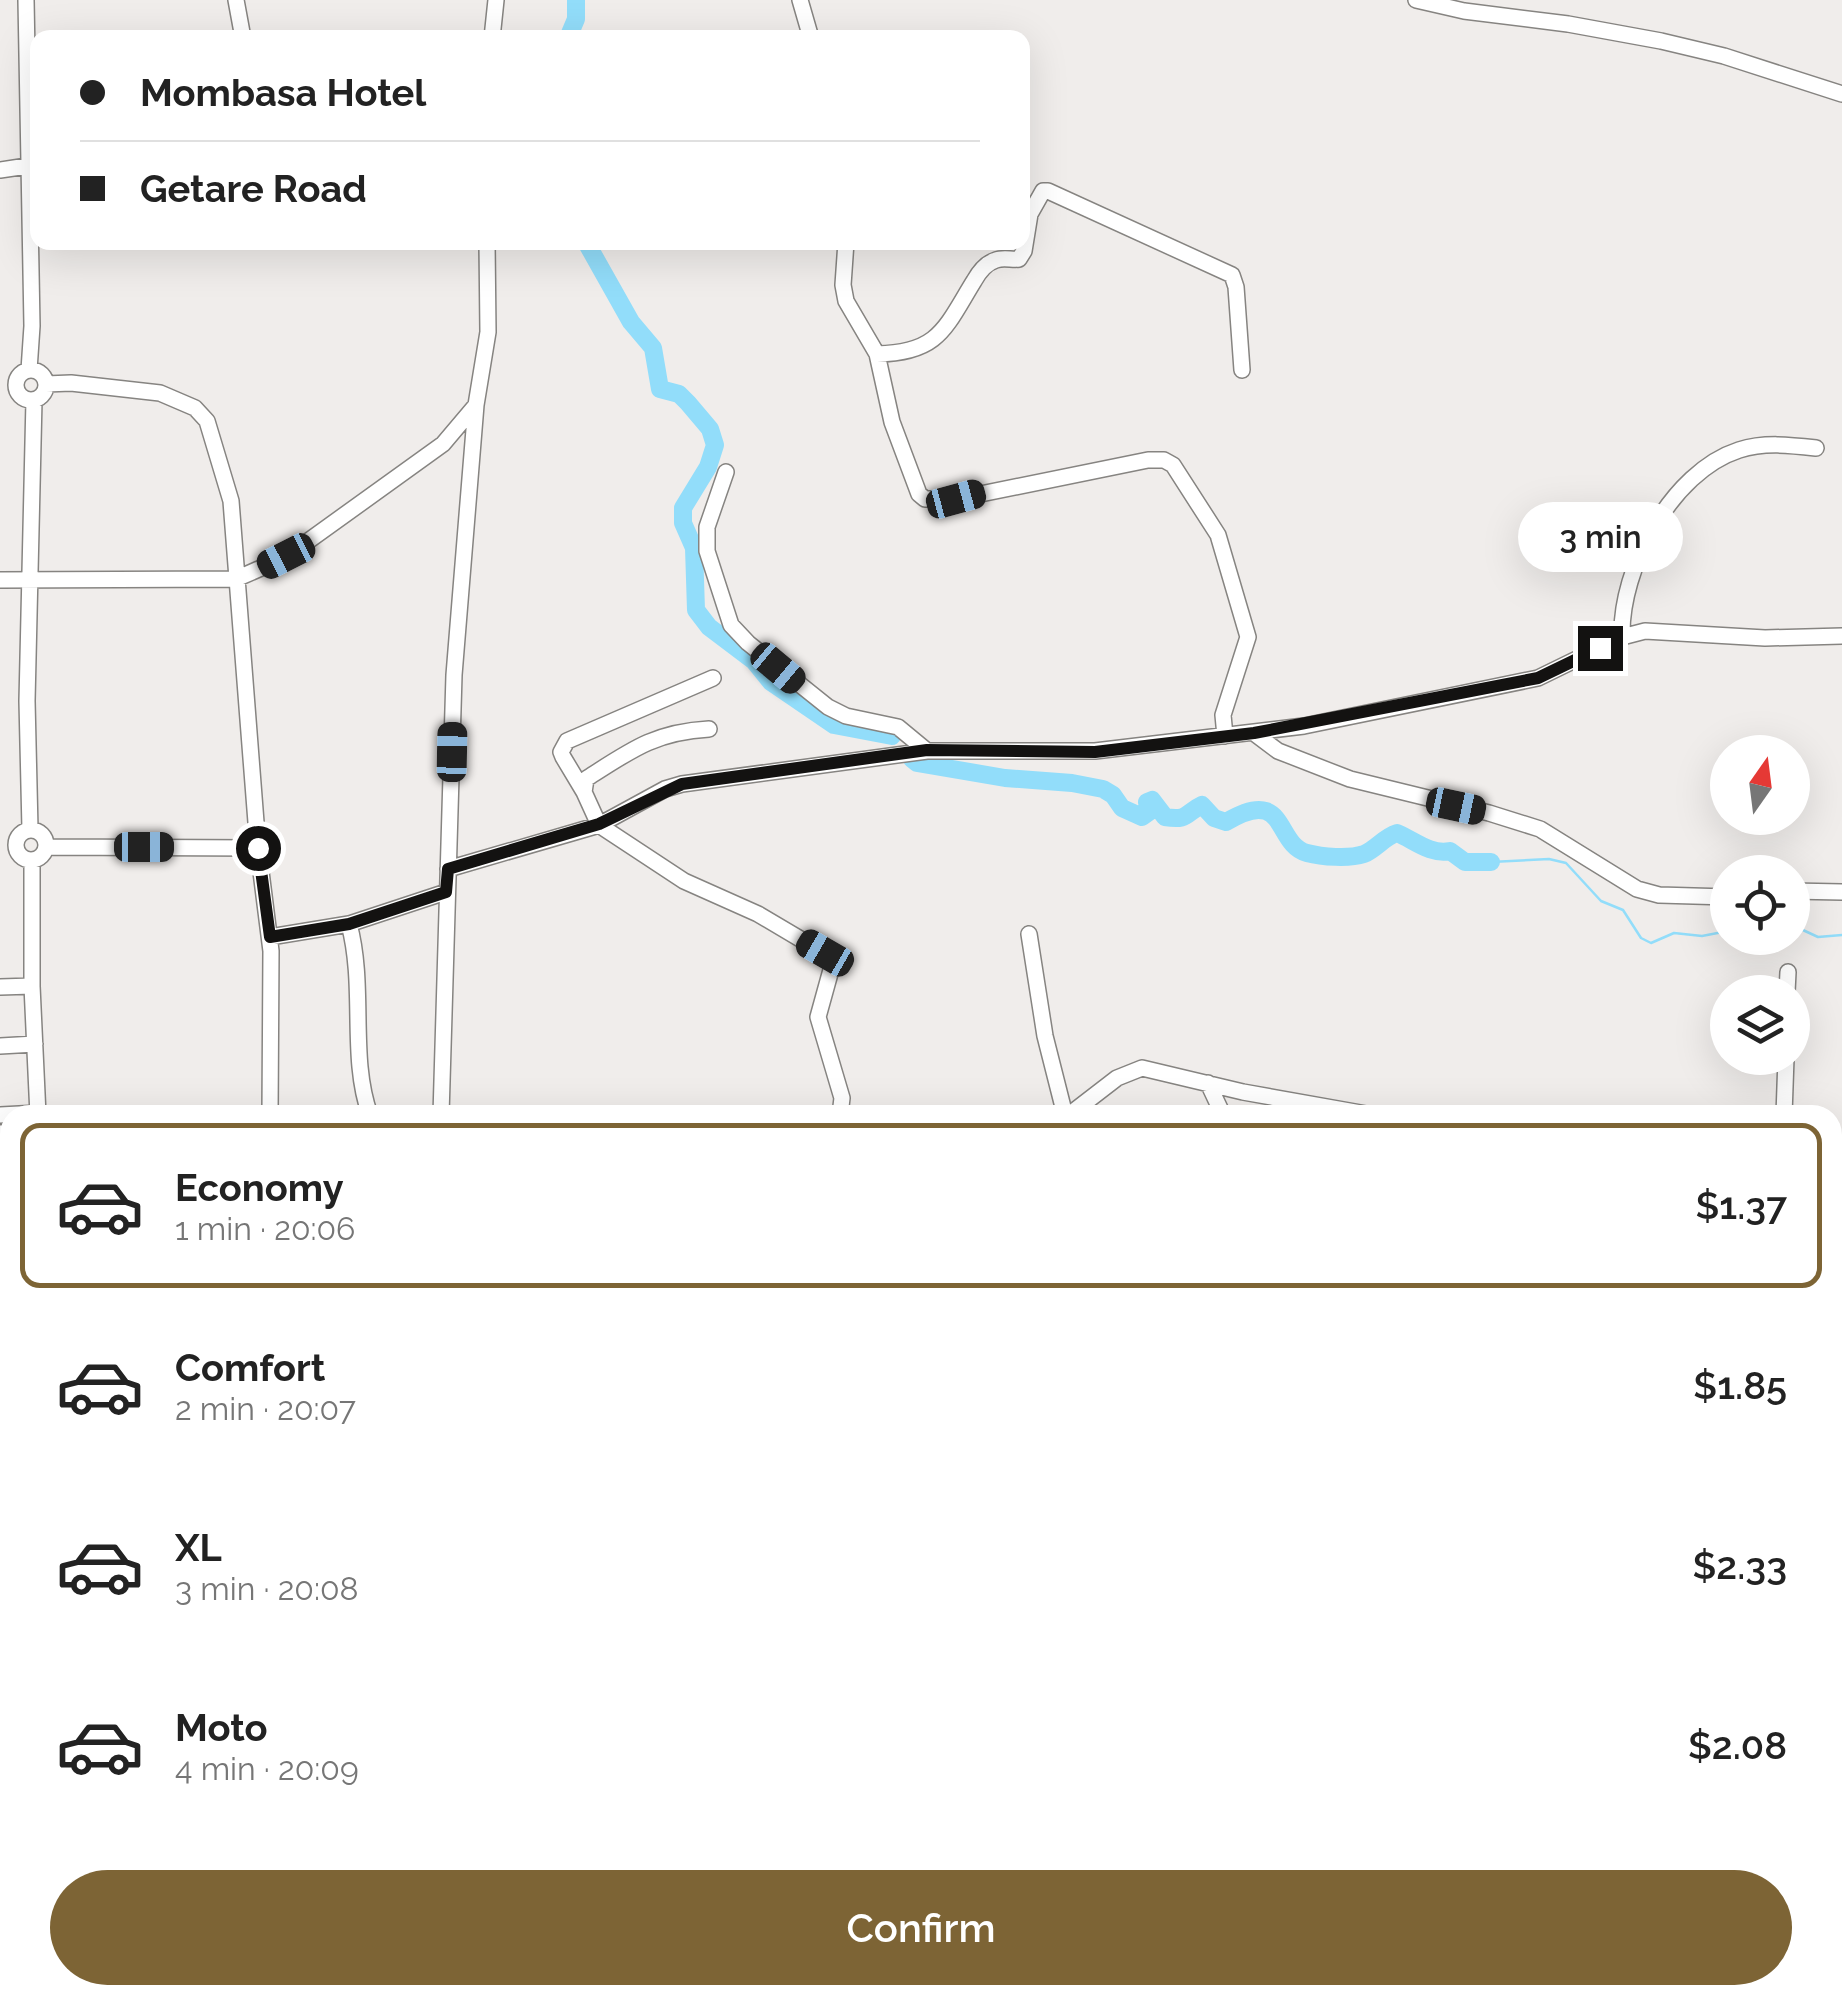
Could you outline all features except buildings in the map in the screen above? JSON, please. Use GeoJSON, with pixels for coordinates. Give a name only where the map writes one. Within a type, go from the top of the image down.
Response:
{"type":"FeatureCollection","features":[{"type":"Feature","properties":{"kind":"street"},"geometry":{"type":"LineString","coordinates":[[26,0],[32,326],[28,370]]}},
{"type":"Feature","properties":{"kind":"street"},"geometry":{"type":"LineString","coordinates":[[236,0],[241,30]]}},
{"type":"Feature","properties":{"kind":"street"},"geometry":{"type":"LineString","coordinates":[[493,30],[496,0]]}},
{"type":"Feature","properties":{"kind":"street"},"geometry":{"type":"LineString","coordinates":[[800,0],[809,30]]}},
{"type":"Feature","properties":{"kind":"street"},"geometry":{"type":"LineString","coordinates":[[1416,0],[1660,41],[1724,56],[1842,94]]}},
{"type":"Feature","properties":{"kind":"street"},"geometry":{"type":"LineString","coordinates":[[0,170],[27,166]]}},
{"type":"Feature","properties":{"kind":"street"},"geometry":{"type":"LineString","coordinates":[[1030,214],[1043,190],[1232,275],[1242,370]]}},
{"type":"Feature","properties":{"kind":"street"},"geometry":{"type":"LineString","coordinates":[[440,1105],[454,675],[476,405],[488,332],[487,250]]}},
{"type":"Feature","properties":{"kind":"street"},"geometry":{"type":"LineString","coordinates":[[845,250],[846,301],[876,354],[898,440],[919,494],[925,499],[956,499],[1148,460],[1164,460],[1172,465],[1218,535],[1248,638],[1223,716],[1225,736]]}},
{"type":"Feature","properties":{"kind":"street"},"geometry":{"type":"LineString","coordinates":[[876,354],[909,352],[930,344],[952,322],[984,268],[995,260],[1020,259],[1024,250]]}},
{"type":"Feature","properties":{"kind":"street"},"geometry":{"type":"LineString","coordinates":[[28,370],[38,372],[46,384],[44,393],[34,400],[22,397],[8,383],[28,370]]}},
{"type":"Feature","properties":{"kind":"street"},"geometry":{"type":"LineString","coordinates":[[46,384],[160,393],[195,408],[207,421],[230,502],[258,848],[270,937],[270,1105]]}},
{"type":"Feature","properties":{"kind":"street"},"geometry":{"type":"LineString","coordinates":[[30,829],[28,580],[34,400]]}},
{"type":"Feature","properties":{"kind":"street"},"geometry":{"type":"LineString","coordinates":[[0,580],[236,579],[286,556],[443,444],[476,405]]}},
{"type":"Feature","properties":{"kind":"street"},"geometry":{"type":"LineString","coordinates":[[1622,637],[1625,595],[1639,559],[1665,512],[1697,472],[1716,460],[1757,446],[1816,448]]}},
{"type":"Feature","properties":{"kind":"street"},"geometry":{"type":"LineString","coordinates":[[726,472],[708,527],[707,551],[731,625],[828,707],[846,716],[898,727],[927,750]]}},
{"type":"Feature","properties":{"kind":"street"},"geometry":{"type":"LineString","coordinates":[[448,869],[599,824],[682,784],[927,750],[1095,752],[1254,733],[1538,678],[1622,637],[1665,630],[1733,638],[1842,636]]}},
{"type":"Feature","properties":{"kind":"street"},"geometry":{"type":"LineString","coordinates":[[712,678],[567,741],[562,757],[599,824],[684,881],[758,914],[834,959],[818,1022],[841,1105]]}},
{"type":"Feature","properties":{"kind":"street"},"geometry":{"type":"LineString","coordinates":[[584,792],[586,779],[656,737],[675,731],[709,730]]}},
{"type":"Feature","properties":{"kind":"street"},"geometry":{"type":"LineString","coordinates":[[1254,733],[1291,758],[1350,780],[1540,829],[1637,889],[1659,896],[1710,897]]}},
{"type":"Feature","properties":{"kind":"street"},"geometry":{"type":"LineString","coordinates":[[30,829],[43,834],[46,847],[42,856],[32,860],[8,846],[30,829]]}},
{"type":"Feature","properties":{"kind":"street"},"geometry":{"type":"LineString","coordinates":[[46,847],[258,848]]}},
{"type":"Feature","properties":{"kind":"street"},"geometry":{"type":"LineString","coordinates":[[32,860],[38,1105]]}},
{"type":"Feature","properties":{"kind":"street"},"geometry":{"type":"LineString","coordinates":[[1810,891],[1842,892]]}},
{"type":"Feature","properties":{"kind":"street"},"geometry":{"type":"LineString","coordinates":[[270,937],[349,924],[446,892]]}},
{"type":"Feature","properties":{"kind":"street"},"geometry":{"type":"LineString","coordinates":[[349,924],[359,975],[361,1061],[367,1105]]}},
{"type":"Feature","properties":{"kind":"street"},"geometry":{"type":"LineString","coordinates":[[1029,934],[1045,1036],[1064,1105]]}},
{"type":"Feature","properties":{"kind":"street"},"geometry":{"type":"LineString","coordinates":[[0,986],[32,986]]}},
{"type":"Feature","properties":{"kind":"street"},"geometry":{"type":"LineString","coordinates":[[0,1046],[35,1044]]}},
{"type":"Feature","properties":{"kind":"street"},"geometry":{"type":"LineString","coordinates":[[1081,1105],[1117,1078],[1142,1068],[1321,1105]]}},
{"type":"Feature","properties":{"kind":"street"},"geometry":{"type":"LineString","coordinates":[[1784,1105],[1785,1075]]}},
{"type":"Feature","properties":{"kind":"street"},"geometry":{"type":"LineString","coordinates":[[1208,1083],[1218,1105]]}},
{"type":"Feature","properties":{"kind":"waterway"},"geometry":{"type":"LineString","coordinates":[[571,30],[576,0]]}},
{"type":"Feature","properties":{"kind":"waterway"},"geometry":{"type":"LineString","coordinates":[[590,250],[631,322],[653,348],[660,389],[679,394],[688,403],[710,429],[715,445],[708,467],[683,508],[683,523],[694,548],[696,610],[709,627],[754,661],[771,682],[834,725],[892,736]]}},
{"type":"Feature","properties":{"kind":"waterway"},"geometry":{"type":"LineString","coordinates":[[912,759],[1005,778],[1103,789],[1122,808],[1142,817],[1149,812],[1147,802],[1152,800],[1165,817],[1173,818],[1183,817],[1202,805],[1214,818],[1226,822],[1260,810],[1270,813],[1297,848],[1307,853],[1343,857],[1364,854],[1397,833],[1429,849],[1450,851],[1465,862],[1491,862]]}},
{"type":"Feature","properties":{"kind":"waterway"},"geometry":{"type":"LineString","coordinates":[[1491,862],[1549,859],[1566,863],[1601,901],[1623,910],[1641,938],[1651,943],[1674,933],[1710,934]]}},
{"type":"Feature","properties":{"kind":"waterway"},"geometry":{"type":"LineString","coordinates":[[1810,933],[1818,937],[1842,935]]}},
{"type":"Feature","properties":{"kind":"route"},"geometry":{"type":"LineString","coordinates":[[258,848],[270,937],[349,924],[446,892],[448,869],[599,824],[682,784],[927,750],[1095,752],[1304,726],[1538,678],[1600,648]]}}]}
